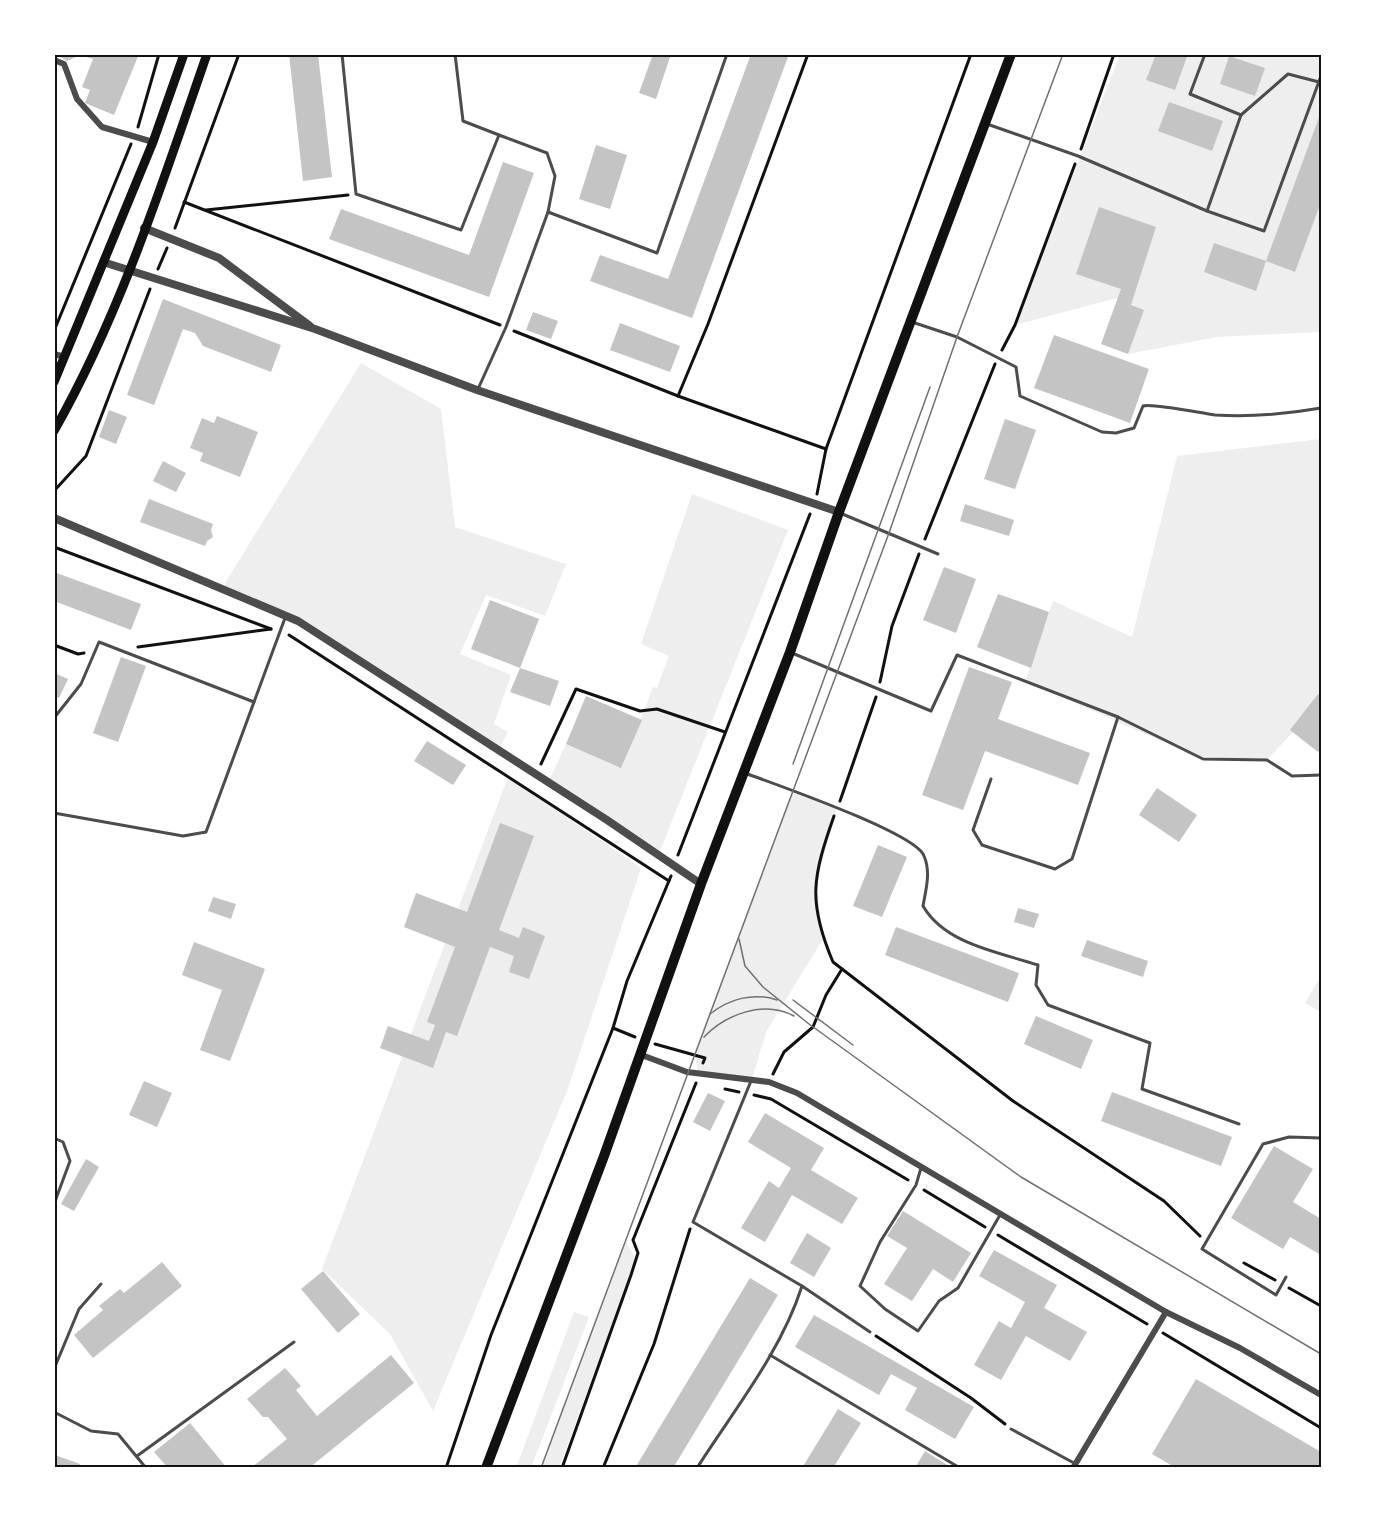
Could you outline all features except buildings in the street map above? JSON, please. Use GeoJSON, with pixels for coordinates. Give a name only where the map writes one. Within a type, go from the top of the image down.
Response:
{"type":"FeatureCollection","features":[{"type":"Feature","properties":{"kind":"main road"},"geometry":{"type":"LineString","coordinates":[[54,382],[153,142],[184,54]]}},
{"type":"Feature","properties":{"kind":"main road"},"geometry":{"type":"LineString","coordinates":[[54,431],[74,396],[129,270],[207,54]]}},
{"type":"Feature","properties":{"kind":"main road"},"geometry":{"type":"LineString","coordinates":[[486,1468],[604,1156],[701,884],[790,652],[838,512],[1011,54]]}},
{"type":"Feature","properties":{"kind":"street"},"geometry":{"type":"LineString","coordinates":[[54,60],[64,64],[77,99],[102,127],[153,142]]}},
{"type":"Feature","properties":{"kind":"street"},"geometry":{"type":"LineString","coordinates":[[144,228],[219,258],[315,329]]}},
{"type":"Feature","properties":{"kind":"street"},"geometry":{"type":"LineString","coordinates":[[103,262],[315,329],[477,390],[838,512]]}},
{"type":"Feature","properties":{"kind":"street"},"geometry":{"type":"LineString","coordinates":[[54,354],[65,357]]}},
{"type":"Feature","properties":{"kind":"street"},"geometry":{"type":"LineString","coordinates":[[54,518],[286,615],[535,774],[701,884]]}},
{"type":"Feature","properties":{"kind":"street"},"geometry":{"type":"LineString","coordinates":[[639,1054],[681,1070],[699,1074],[752,1078],[797,1093],[1166,1312],[1240,1348],[1321,1395]]}},
{"type":"Feature","properties":{"kind":"street"},"geometry":{"type":"LineString","coordinates":[[1074,1466],[1166,1312]]}},
{"type":"Feature","properties":{"kind":"lane"},"geometry":{"type":"LineString","coordinates":[[342,54],[356,194],[461,230],[499,135]]}},
{"type":"Feature","properties":{"kind":"lane"},"geometry":{"type":"LineString","coordinates":[[455,54],[463,121],[547,153],[555,176],[548,212],[506,327],[477,390]]}},
{"type":"Feature","properties":{"kind":"lane"},"geometry":{"type":"LineString","coordinates":[[548,212],[657,253],[727,54]]}},
{"type":"Feature","properties":{"kind":"lane"},"geometry":{"type":"LineString","coordinates":[[1205,54],[1190,94],[1241,115]]}},
{"type":"Feature","properties":{"kind":"lane"},"geometry":{"type":"LineString","coordinates":[[1207,211],[1241,115],[1288,74],[1319,82]]}},
{"type":"Feature","properties":{"kind":"lane"},"geometry":{"type":"LineString","coordinates":[[985,123],[1078,156],[1207,211],[1264,231],[1321,76]]}},
{"type":"Feature","properties":{"kind":"lane"},"geometry":{"type":"LineString","coordinates":[[910,321],[957,337],[1016,367],[1020,396],[1102,432],[1116,433],[1134,428],[1143,406],[1149,404],[1181,411],[1218,415],[1267,414],[1321,408]]}},
{"type":"Feature","properties":{"kind":"lane"},"geometry":{"type":"LineString","coordinates":[[838,512],[938,554]]}},
{"type":"Feature","properties":{"kind":"lane"},"geometry":{"type":"LineString","coordinates":[[54,813],[183,836],[206,832],[286,615]]}},
{"type":"Feature","properties":{"kind":"lane"},"geometry":{"type":"LineString","coordinates":[[54,718],[81,684],[99,642],[254,702]]}},
{"type":"Feature","properties":{"kind":"lane"},"geometry":{"type":"LineString","coordinates":[[790,652],[932,711],[957,655],[1118,717],[1203,759],[1267,760],[1292,776],[1321,775]]}},
{"type":"Feature","properties":{"kind":"lane"},"geometry":{"type":"LineString","coordinates":[[991,779],[973,830],[982,845],[1055,869],[1072,859],[1118,717]]}},
{"type":"Feature","properties":{"kind":"lane"},"geometry":{"type":"LineString","coordinates":[[744,772],[837,808],[909,842],[924,854],[928,876],[923,906],[931,920],[951,935],[1038,965],[1036,985],[1048,1005],[1150,1043],[1142,1089],[1239,1124]]}},
{"type":"Feature","properties":{"kind":"lane"},"geometry":{"type":"LineString","coordinates":[[752,1078],[693,1222],[802,1286],[870,1332]]}},
{"type":"Feature","properties":{"kind":"lane"},"geometry":{"type":"LineString","coordinates":[[1286,1277],[1276,1295],[1202,1250],[1205,1241],[1263,1144],[1289,1137],[1321,1138]]}},
{"type":"Feature","properties":{"kind":"lane"},"geometry":{"type":"LineString","coordinates":[[54,1138],[63,1142],[70,1161],[54,1204]]}},
{"type":"Feature","properties":{"kind":"lane"},"geometry":{"type":"LineString","coordinates":[[921,1168],[916,1185],[880,1242],[860,1286],[885,1309],[918,1331],[939,1301],[958,1288],[1000,1215]]}},
{"type":"Feature","properties":{"kind":"lane"},"geometry":{"type":"LineString","coordinates":[[54,1369],[79,1309],[100,1284]]}},
{"type":"Feature","properties":{"kind":"lane"},"geometry":{"type":"LineString","coordinates":[[697,1468],[770,1355],[794,1312],[802,1286]]}},
{"type":"Feature","properties":{"kind":"lane"},"geometry":{"type":"LineString","coordinates":[[137,1456],[294,1342]]}},
{"type":"Feature","properties":{"kind":"lane"},"geometry":{"type":"LineString","coordinates":[[770,1355],[960,1468]]}},
{"type":"Feature","properties":{"kind":"lane"},"geometry":{"type":"LineString","coordinates":[[54,1412],[91,1431],[118,1434],[146,1468]]}},
{"type":"Feature","properties":{"kind":"lane"},"geometry":{"type":"LineString","coordinates":[[1011,1429],[1074,1466]]}},
{"type":"Feature","properties":{"kind":"path"},"geometry":{"type":"LineString","coordinates":[[54,331],[135,135],[159,54]]}},
{"type":"Feature","properties":{"kind":"path"},"geometry":{"type":"LineString","coordinates":[[678,396],[708,324],[808,54]]}},
{"type":"Feature","properties":{"kind":"path"},"geometry":{"type":"LineString","coordinates":[[446,1468],[491,1335],[613,1028],[627,981],[669,881],[815,504],[826,449],[971,54]]}},
{"type":"Feature","properties":{"kind":"path"},"geometry":{"type":"LineString","coordinates":[[1114,54],[1015,325],[998,358],[892,626],[878,690],[821,855],[814,898],[821,934],[833,962],[1013,1101],[1164,1201],[1205,1241]]}},
{"type":"Feature","properties":{"kind":"path"},"geometry":{"type":"LineString","coordinates":[[204,210],[356,194]]}},
{"type":"Feature","properties":{"kind":"path"},"geometry":{"type":"LineString","coordinates":[[54,547],[280,632],[669,881]]}},
{"type":"Feature","properties":{"kind":"path"},"geometry":{"type":"LineString","coordinates":[[117,649],[272,629]]}},
{"type":"Feature","properties":{"kind":"path"},"geometry":{"type":"LineString","coordinates":[[54,645],[78,654],[95,652]]}},
{"type":"Feature","properties":{"kind":"path"},"geometry":{"type":"LineString","coordinates":[[527,789],[576,689],[640,711],[657,709],[725,732]]}},
{"type":"Feature","properties":{"kind":"path"},"geometry":{"type":"LineString","coordinates":[[761,1096],[784,1052],[813,1027],[826,995],[842,969]]}},
{"type":"Feature","properties":{"kind":"path"},"geometry":{"type":"LineString","coordinates":[[562,1468],[638,1253],[633,1240],[705,1058],[645,1041],[613,1028]]}},
{"type":"Feature","properties":{"kind":"path"},"geometry":{"type":"LineString","coordinates":[[697,1082],[707,1084]]}},
{"type":"Feature","properties":{"kind":"path"},"geometry":{"type":"LineString","coordinates":[[717,1087],[771,1099],[1321,1428]]}},
{"type":"Feature","properties":{"kind":"path"},"geometry":{"type":"LineString","coordinates":[[603,1468],[654,1344],[693,1222]]}},
{"type":"Feature","properties":{"kind":"path"},"geometry":{"type":"LineString","coordinates":[[1244,1262],[1321,1306]]}},
{"type":"Feature","properties":{"kind":"path"},"geometry":{"type":"LineString","coordinates":[[870,1332],[971,1398],[1011,1429]]}},
{"type":"Feature","properties":{"kind":"shaded area"},"geometry":{"type":"Polygon","coordinates":[[[1120,54],[1321,54],[1321,332],[1217,337],[1128,354],[1117,298],[1015,325],[1120,54]]]}},
{"type":"Feature","properties":{"kind":"shaded area"},"geometry":{"type":"Polygon","coordinates":[[[361,363],[441,409],[455,527],[566,564],[545,616],[486,595],[460,654],[511,675],[494,724],[508,732],[498,751],[287,615],[224,589],[225,583],[361,363]]]}},
{"type":"Feature","properties":{"kind":"shaded area"},"geometry":{"type":"Polygon","coordinates":[[[1321,439],[1321,702],[1267,760],[1196,756],[1025,681],[1053,601],[1132,637],[1177,456],[1321,439]]]}},
{"type":"Feature","properties":{"kind":"shaded area"},"geometry":{"type":"Polygon","coordinates":[[[692,494],[788,530],[658,856],[548,783],[566,744],[622,767],[653,687],[657,688],[669,656],[641,644],[692,494]]]}},
{"type":"Feature","properties":{"kind":"shaded area"},"geometry":{"type":"Polygon","coordinates":[[[508,777],[641,868],[567,1091],[433,1411],[390,1334],[322,1269],[508,777]]]}},
{"type":"Feature","properties":{"kind":"shaded area"},"geometry":{"type":"Polygon","coordinates":[[[792,791],[837,808],[816,885],[823,939],[766,1032],[752,1079],[699,1074],[694,1055],[792,791]]]}},
{"type":"Feature","properties":{"kind":"shaded area"},"geometry":{"type":"Polygon","coordinates":[[[1321,976],[1321,1012],[1305,1003],[1321,976]]]}},
{"type":"Feature","properties":{"kind":"shaded area"},"geometry":{"type":"Polygon","coordinates":[[[626,1242],[636,1259],[559,1468],[541,1468],[626,1242]]]}},
{"type":"Feature","properties":{"kind":"shaded area"},"geometry":{"type":"Polygon","coordinates":[[[574,1312],[589,1317],[531,1468],[516,1468],[574,1312]]]}},
{"type":"Feature","properties":{"kind":"tram line"},"geometry":{"type":"LineString","coordinates":[[541,1468],[889,533],[957,337],[1063,54]]}},
{"type":"Feature","properties":{"kind":"tram line"},"geometry":{"type":"LineString","coordinates":[[793,764],[930,387]]}},
{"type":"Feature","properties":{"kind":"tram line"},"geometry":{"type":"LineString","coordinates":[[739,939],[745,966],[763,987],[809,1024],[1021,1177],[1321,1354]]}},
{"type":"Feature","properties":{"kind":"tram line"},"geometry":{"type":"LineString","coordinates":[[710,1014],[725,1004],[742,998],[759,997],[777,1000]]}},
{"type":"Feature","properties":{"kind":"tram line"},"geometry":{"type":"LineString","coordinates":[[793,1000],[853,1045]]}},
{"type":"Feature","properties":{"kind":"tram line"},"geometry":{"type":"LineString","coordinates":[[704,1037],[723,1022],[746,1012],[770,1009],[794,1016]]}}]}
